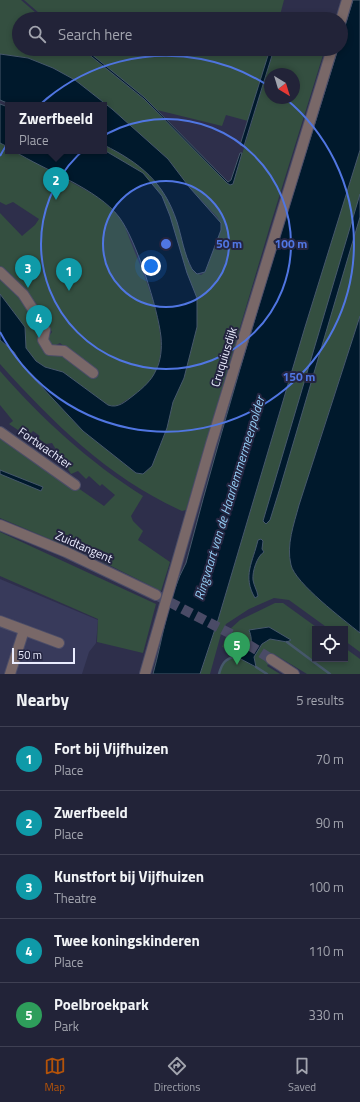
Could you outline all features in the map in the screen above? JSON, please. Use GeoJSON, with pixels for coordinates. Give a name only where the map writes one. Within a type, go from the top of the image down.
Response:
{"type":"FeatureCollection","features":[{"type":"Feature","properties":{"kind":"street"},"geometry":{"type":"LineString","coordinates":[[343,12],[347,0]]}},
{"type":"Feature","properties":{"kind":"street","name":"Cruquiusdijk"},"geometry":{"type":"LineString","coordinates":[[145,674],[213,437],[330,56]]}},
{"type":"Feature","properties":{"kind":"street"},"geometry":{"type":"LineString","coordinates":[[0,272],[23,294],[40,319],[44,328],[44,343],[49,350],[64,351],[93,373]]}},
{"type":"Feature","properties":{"kind":"street","name":"Fortwachter"},"geometry":{"type":"LineString","coordinates":[[0,432],[75,485]]}},
{"type":"Feature","properties":{"kind":"street","name":"Zuidtangent"},"geometry":{"type":"LineString","coordinates":[[0,525],[73,555],[156,595]]}},
{"type":"Feature","properties":{"kind":"street"},"geometry":{"type":"LineString","coordinates":[[0,621],[59,642]]}},
{"type":"Feature","properties":{"kind":"street"},"geometry":{"type":"LineString","coordinates":[[10,674],[24,630]]}},
{"type":"Feature","properties":{"kind":"street"},"geometry":{"type":"LineString","coordinates":[[271,660],[294,674]]}},
{"type":"Feature","properties":{"kind":"shaded area"},"geometry":{"type":"Polygon","coordinates":[[[0,579],[98,620],[96,643],[89,652],[82,674],[0,674],[0,579]]]}},
{"type":"Feature","properties":{"kind":"green space"},"geometry":{"type":"Polygon","coordinates":[[[0,0],[21,0],[35,12],[12,12],[12,56],[0,54],[0,0]]]}},
{"type":"Feature","properties":{"kind":"green space"},"geometry":{"type":"Polygon","coordinates":[[[24,0],[284,0],[281,12],[38,12],[24,0]]]}},
{"type":"Feature","properties":{"kind":"green space"},"geometry":{"type":"Polygon","coordinates":[[[14,56],[91,56],[144,99],[230,185],[233,184],[264,82],[264,104],[300,104],[300,68],[268,68],[272,56],[323,56],[270,226],[186,510],[182,511],[155,498],[106,466],[62,428],[0,364],[0,340],[14,352],[24,368],[83,431],[136,473],[143,474],[152,466],[167,428],[173,402],[184,378],[197,327],[197,298],[187,273],[170,216],[162,196],[143,173],[107,152],[107,147],[138,164],[159,186],[167,198],[176,219],[189,264],[194,272],[201,275],[205,272],[221,230],[218,218],[190,188],[168,159],[107,105],[107,102],[103,102],[75,80],[53,68],[28,58],[14,56]]]}},
{"type":"Feature","properties":{"kind":"green space"},"geometry":{"type":"Polygon","coordinates":[[[93,56],[268,56],[248,121],[226,115],[222,126],[157,110],[93,56]]]}},
{"type":"Feature","properties":{"kind":"green space"},"geometry":{"type":"Polygon","coordinates":[[[0,143],[5,146],[5,154],[19,154],[100,198],[116,213],[124,224],[145,276],[157,315],[160,334],[160,352],[157,369],[146,385],[135,395],[117,406],[113,407],[108,405],[63,372],[45,367],[36,361],[26,348],[25,327],[0,294],[0,281],[2,279],[17,291],[41,330],[39,344],[51,356],[61,355],[94,370],[60,343],[52,347],[47,339],[52,332],[26,292],[0,267],[0,213],[22,236],[35,225],[39,219],[13,202],[6,205],[0,202],[0,143]]]}},
{"type":"Feature","properties":{"kind":"green space"},"geometry":{"type":"Polygon","coordinates":[[[360,150],[360,316],[318,445],[291,535],[342,619],[360,633],[360,652],[348,643],[348,626],[325,626],[289,600],[274,598],[249,609],[226,624],[221,634],[210,674],[200,674],[218,620],[305,327],[360,150]]]}},
{"type":"Feature","properties":{"kind":"green space"},"geometry":{"type":"Polygon","coordinates":[[[0,371],[32,406],[67,439],[104,469],[143,496],[131,516],[133,521],[143,531],[138,540],[170,562],[161,591],[99,560],[0,518],[0,434],[104,506],[115,495],[102,484],[100,486],[89,476],[86,479],[78,471],[71,474],[52,443],[46,444],[38,438],[40,436],[33,431],[31,433],[22,426],[18,430],[9,424],[13,421],[0,405],[0,371]]]}},
{"type":"Feature","properties":{"kind":"green space"},"geometry":{"type":"Polygon","coordinates":[[[0,532],[156,604],[143,653],[97,642],[98,619],[0,576],[0,532]]]}},
{"type":"Feature","properties":{"kind":"green space"},"geometry":{"type":"Polygon","coordinates":[[[275,603],[283,603],[315,626],[312,626],[312,662],[348,662],[348,650],[360,659],[360,674],[307,674],[274,654],[267,666],[280,674],[219,674],[222,664],[236,656],[255,667],[254,657],[262,644],[269,639],[287,642],[290,640],[269,627],[249,630],[251,645],[249,648],[243,652],[232,654],[228,649],[222,647],[228,631],[240,620],[275,603]]]}},
{"type":"Feature","properties":{"kind":"water","name":"Ringvaart van de Haarlemmermeerpolder"},"geometry":{"type":"Polygon","coordinates":[[[353,0],[360,0],[360,150],[305,327],[218,620],[200,674],[153,674],[170,603],[186,563],[240,369],[336,56],[348,56],[348,16],[353,0]]]}},
{"type":"Feature","properties":{"kind":"water"},"geometry":{"type":"Polygon","coordinates":[[[0,54],[28,58],[53,68],[75,80],[103,102],[5,102],[0,100],[0,54]]]}},
{"type":"Feature","properties":{"kind":"water"},"geometry":{"type":"Polygon","coordinates":[[[91,56],[94,56],[144,97],[228,182],[231,180],[240,153],[242,153],[233,184],[230,185],[227,183],[144,99],[91,56]]]}},
{"type":"Feature","properties":{"kind":"water"},"geometry":{"type":"Polygon","coordinates":[[[268,56],[272,56],[268,68],[264,68],[268,56]]]}},
{"type":"Feature","properties":{"kind":"water"},"geometry":{"type":"Polygon","coordinates":[[[264,68],[264,81],[244,146],[240,145],[264,68]]]}},
{"type":"Feature","properties":{"kind":"water"},"geometry":{"type":"Polygon","coordinates":[[[0,104],[5,106],[5,146],[0,143],[0,104]]]}},
{"type":"Feature","properties":{"kind":"water"},"geometry":{"type":"Polygon","coordinates":[[[107,105],[168,159],[190,188],[221,223],[221,230],[205,272],[197,274],[192,269],[183,246],[172,208],[158,185],[149,175],[129,159],[107,147],[107,105]]]}},
{"type":"Feature","properties":{"kind":"water"},"geometry":{"type":"Polygon","coordinates":[[[107,152],[143,173],[162,196],[170,216],[187,273],[197,298],[197,327],[184,378],[173,402],[167,428],[152,466],[143,474],[136,473],[83,431],[24,368],[14,352],[0,340],[0,294],[25,327],[26,348],[36,361],[45,367],[63,372],[108,405],[112,406],[125,402],[144,387],[154,374],[160,359],[161,337],[156,310],[139,257],[126,227],[110,207],[98,198],[71,181],[20,154],[107,154],[107,152]]]}},
{"type":"Feature","properties":{"kind":"water"},"geometry":{"type":"Polygon","coordinates":[[[360,194],[360,217],[280,488],[270,520],[266,524],[263,521],[360,194]]]}},
{"type":"Feature","properties":{"kind":"water"},"geometry":{"type":"Polygon","coordinates":[[[360,316],[360,633],[310,591],[294,573],[291,565],[289,550],[291,535],[299,505],[360,316]]]}},
{"type":"Feature","properties":{"kind":"water"},"geometry":{"type":"Polygon","coordinates":[[[0,470],[43,487],[41,491],[0,474],[0,470]]]}},
{"type":"Feature","properties":{"kind":"water"},"geometry":{"type":"Polygon","coordinates":[[[261,539],[263,541],[262,549],[264,552],[257,561],[253,573],[253,580],[258,596],[255,598],[249,583],[249,576],[251,562],[258,540],[261,539]]]}},
{"type":"Feature","properties":{"kind":"water"},"geometry":{"type":"Polygon","coordinates":[[[269,627],[291,640],[287,642],[270,639],[262,644],[254,657],[256,667],[237,657],[236,654],[245,651],[250,646],[251,639],[249,630],[269,627]]]}},
{"type":"Feature","properties":{"kind":"waterway"},"geometry":{"type":"LineString","coordinates":[[287,642],[330,674]]}},
{"type":"Feature","properties":{"kind":"waterway"},"geometry":{"type":"LineString","coordinates":[[219,674],[224,662],[236,656]]}},
{"type":"Feature","properties":{"kind":"waterway"},"geometry":{"type":"LineString","coordinates":[[256,667],[267,674]]}},
{"type":"Feature","properties":{"kind":"tunnel"},"geometry":{"type":"LineString","coordinates":[[156,595],[233,635],[271,659]]}},
{"type":"Feature","properties":{"kind":"place","name":"Zwerfbeeld"},"geometry":{"type":"Point","coordinates":[56,200]}},
{"type":"Feature","properties":{"kind":"place","name":"Kunstfort bij Vijfhuizen"},"geometry":{"type":"Point","coordinates":[28,288]}},
{"type":"Feature","properties":{"kind":"place","name":"Fort bij Vijfhuizen"},"geometry":{"type":"Point","coordinates":[69,291]}},
{"type":"Feature","properties":{"kind":"place","name":"Twee koningskinderen"},"geometry":{"type":"Point","coordinates":[39,338]}},
{"type":"Feature","properties":{"kind":"place","name":"Poelbroekpark"},"geometry":{"type":"Point","coordinates":[237,665]}}]}
